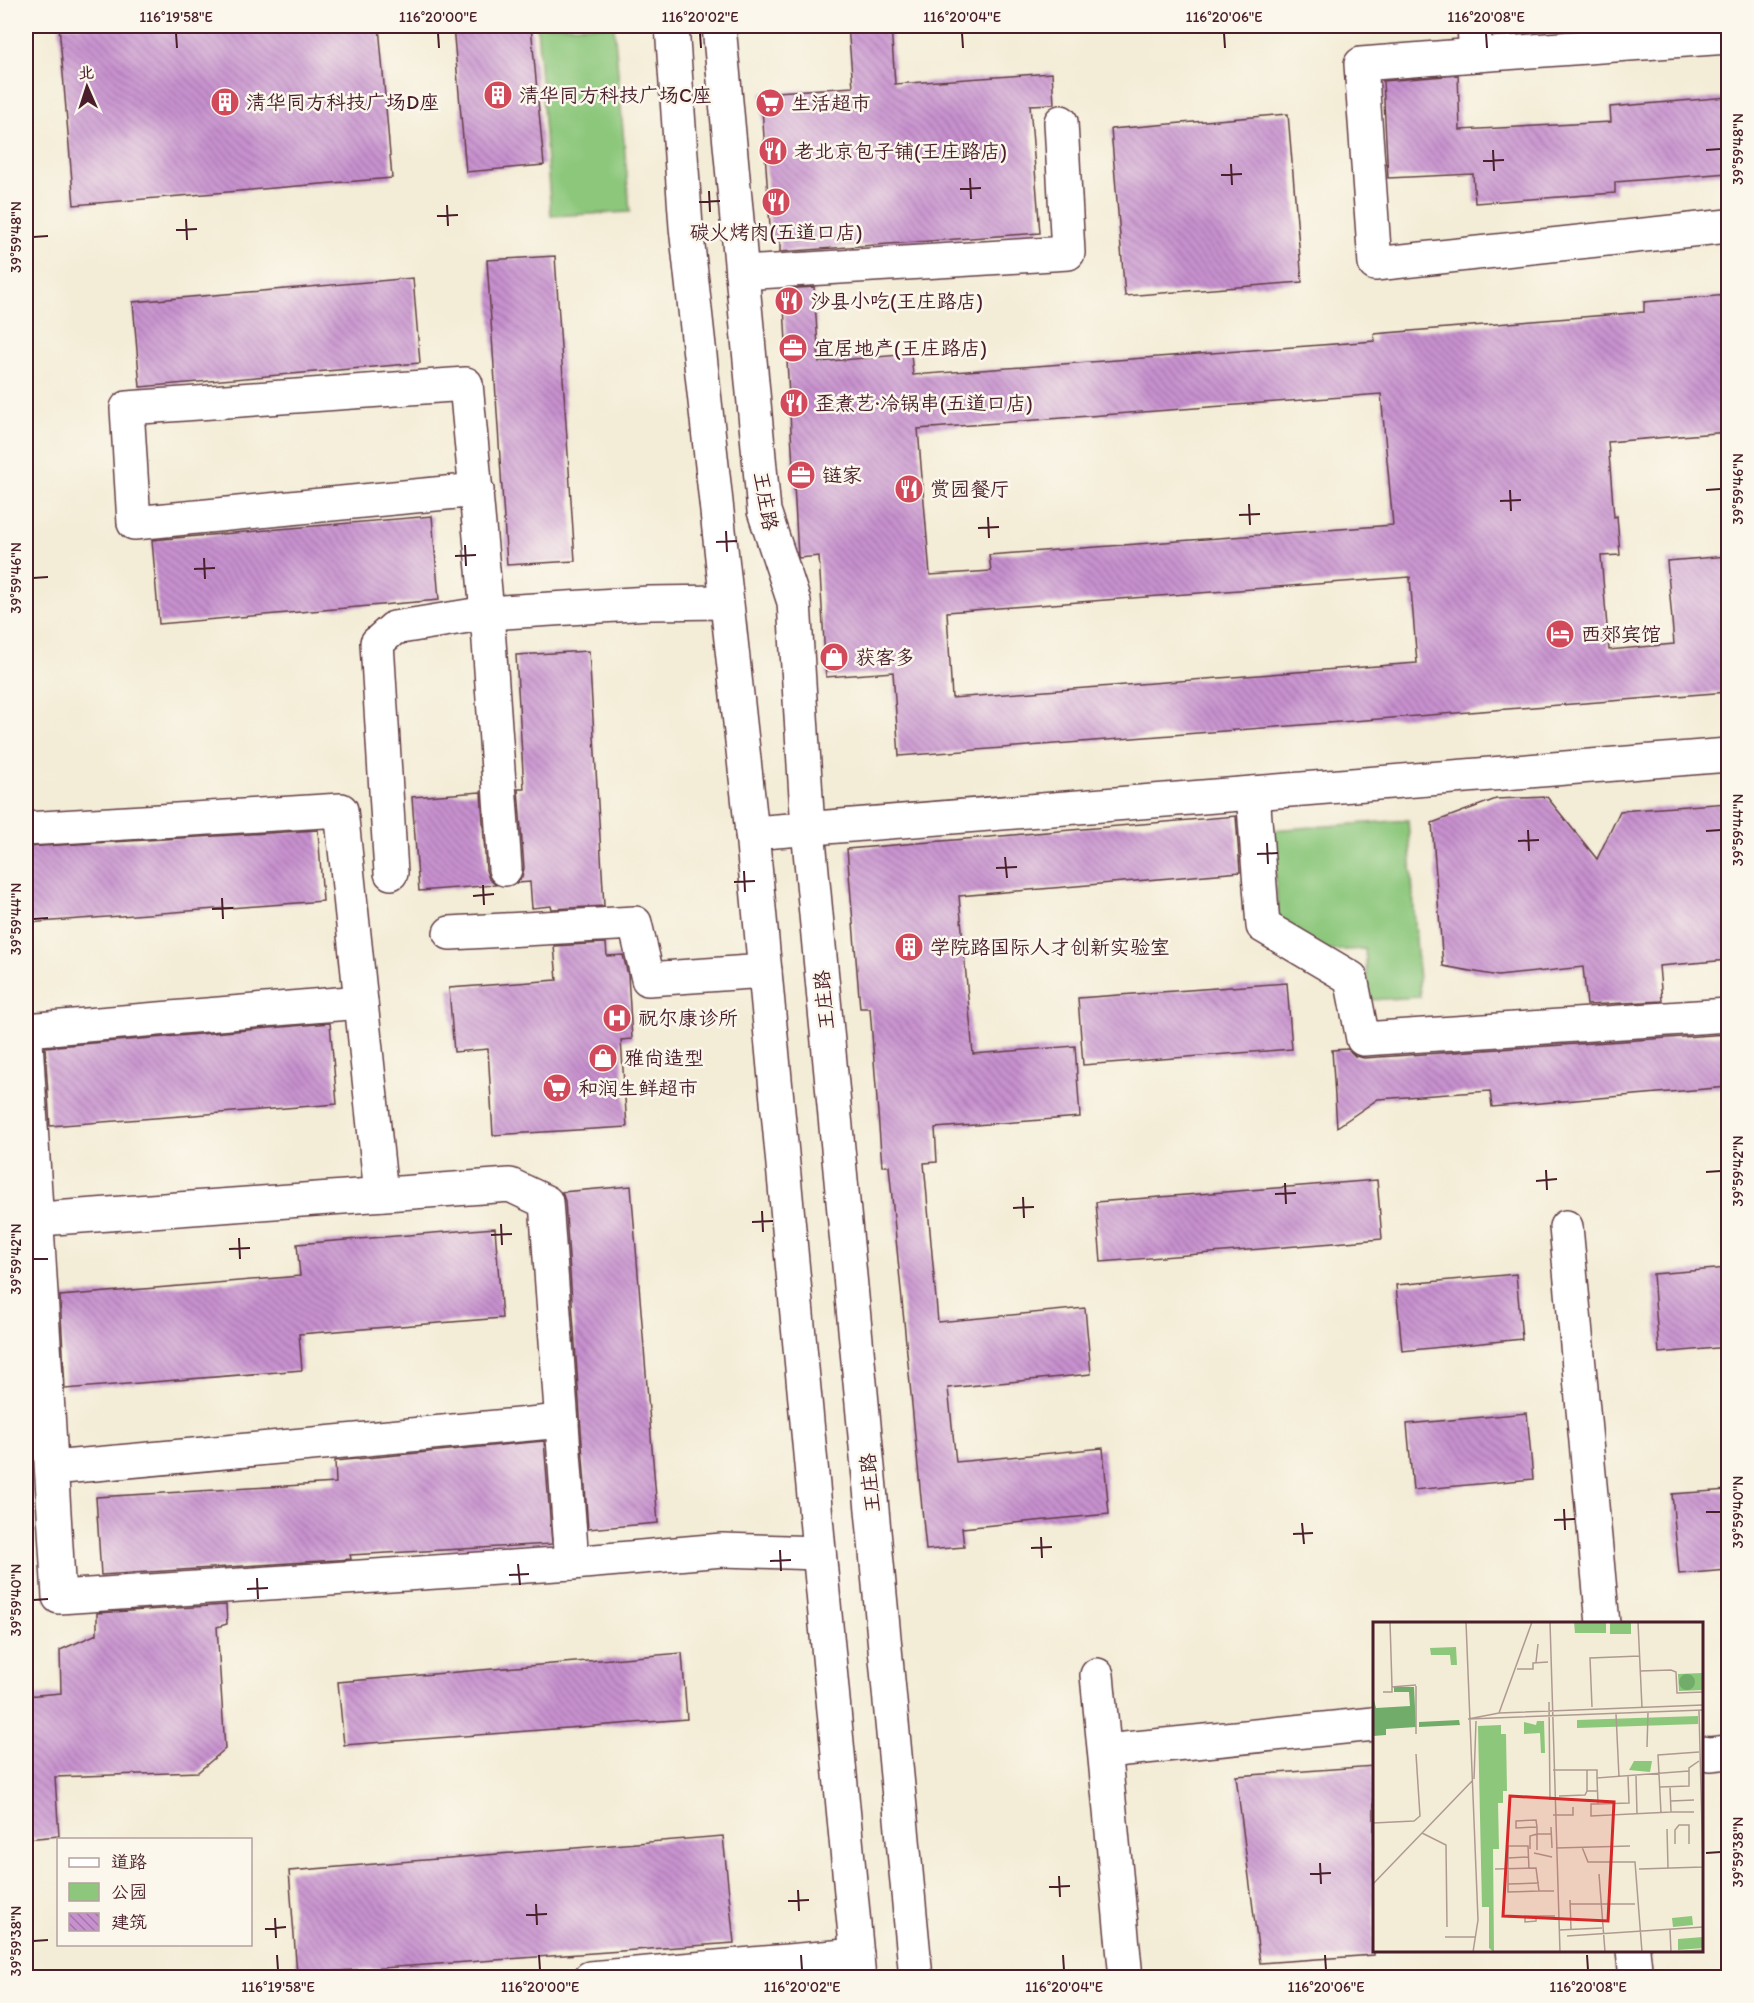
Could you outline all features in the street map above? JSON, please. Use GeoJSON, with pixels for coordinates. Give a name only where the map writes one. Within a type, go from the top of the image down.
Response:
{"type":"FeatureCollection","features":[{"type":"Feature","properties":{"kind":"street"},"geometry":{"type":"LineString","coordinates":[[590,1977],[858,1966],[752,833],[725,602],[686,227],[672,26]]}},
{"type":"Feature","properties":{"kind":"street","name":"王庄路"},"geometry":{"type":"LineString","coordinates":[[719,26],[764,512],[794,602],[808,829],[916,1977]]}},
{"type":"Feature","properties":{"kind":"street"},"geometry":{"type":"LineString","coordinates":[[1728,37],[1475,40],[1361,64],[1375,264],[1728,226]]}},
{"type":"Feature","properties":{"kind":"street"},"geometry":{"type":"LineString","coordinates":[[742,273],[1068,253],[1061,122]]}},
{"type":"Feature","properties":{"kind":"street"},"geometry":{"type":"LineString","coordinates":[[477,490],[134,523],[127,408],[466,384],[477,490],[487,613],[505,869]]}},
{"type":"Feature","properties":{"kind":"street"},"geometry":{"type":"LineString","coordinates":[[392,873],[377,643],[394,628],[487,613],[649,603],[725,602]]}},
{"type":"Feature","properties":{"kind":"street"},"geometry":{"type":"LineString","coordinates":[[752,833],[1728,755]]}},
{"type":"Feature","properties":{"kind":"street"},"geometry":{"type":"LineString","coordinates":[[1253,793],[1263,926],[1351,978],[1363,1039],[1728,1015]]}},
{"type":"Feature","properties":{"kind":"street"},"geometry":{"type":"LineString","coordinates":[[26,829],[342,810],[381,1194]]}},
{"type":"Feature","properties":{"kind":"street"},"geometry":{"type":"LineString","coordinates":[[450,933],[635,923],[648,979],[765,971]]}},
{"type":"Feature","properties":{"kind":"street"},"geometry":{"type":"LineString","coordinates":[[26,1030],[361,1002]]}},
{"type":"Feature","properties":{"kind":"street"},"geometry":{"type":"LineString","coordinates":[[26,1041],[31,1220],[52,1468],[59,1597],[572,1563],[722,1550],[819,1553]]}},
{"type":"Feature","properties":{"kind":"street"},"geometry":{"type":"LineString","coordinates":[[31,1220],[510,1185],[546,1202],[572,1563]]}},
{"type":"Feature","properties":{"kind":"street"},"geometry":{"type":"LineString","coordinates":[[1566,1227],[1603,1622]]}},
{"type":"Feature","properties":{"kind":"street"},"geometry":{"type":"LineString","coordinates":[[52,1468],[562,1421]]}},
{"type":"Feature","properties":{"kind":"street"},"geometry":{"type":"LineString","coordinates":[[1097,1675],[1126,1977]]}},
{"type":"Feature","properties":{"kind":"street"},"geometry":{"type":"LineString","coordinates":[[1104,1751],[1373,1724]]}},
{"type":"Feature","properties":{"kind":"street"},"geometry":{"type":"LineString","coordinates":[[1703,1753],[1728,1752]]}},
{"type":"Feature","properties":{"kind":"street"},"geometry":{"type":"LineString","coordinates":[[1633,1952],[1636,1977]]}},
{"type":"Feature","properties":{"kind":"green space"},"geometry":{"type":"Polygon","coordinates":[[[537,26],[614,26],[630,212],[551,216],[537,26]]]}},
{"type":"Feature","properties":{"kind":"green space"},"geometry":{"type":"Polygon","coordinates":[[[1408,820],[1420,997],[1369,1000],[1365,949],[1308,952],[1279,927],[1272,830],[1408,820]]]}},
{"type":"Feature","properties":{"kind":"building","name":"清华同方科技广场D座"},"geometry":{"type":"Polygon","coordinates":[[[59,26],[379,26],[392,178],[74,205],[59,26]]]}},
{"type":"Feature","properties":{"kind":"building","name":"清华同方科技广场C座"},"geometry":{"type":"Polygon","coordinates":[[[453,26],[531,26],[544,165],[466,172],[453,26]]]}},
{"type":"Feature","properties":{"kind":"building"},"geometry":{"type":"Polygon","coordinates":[[[848,26],[891,26],[895,84],[1052,73],[1054,104],[1030,105],[1040,233],[780,252],[780,241],[771,241],[761,93],[853,87],[848,26]]]}},
{"type":"Feature","properties":{"kind":"building"},"geometry":{"type":"Polygon","coordinates":[[[1458,75],[1460,130],[1611,122],[1610,107],[1728,97],[1728,173],[1615,182],[1615,193],[1475,203],[1473,174],[1388,178],[1383,81],[1458,75]]]}},
{"type":"Feature","properties":{"kind":"building"},"geometry":{"type":"Polygon","coordinates":[[[1288,114],[1302,282],[1125,296],[1111,129],[1288,114]]]}},
{"type":"Feature","properties":{"kind":"building"},"geometry":{"type":"Polygon","coordinates":[[[555,256],[575,561],[507,565],[487,260],[555,256]]]}},
{"type":"Feature","properties":{"kind":"building"},"geometry":{"type":"Polygon","coordinates":[[[413,278],[420,363],[140,387],[133,302],[413,278]]]}},
{"type":"Feature","properties":{"kind":"building"},"geometry":{"type":"Polygon","coordinates":[[[814,287],[819,362],[911,354],[913,375],[1375,341],[1374,334],[1644,312],[1644,302],[1728,295],[1728,432],[1608,442],[1614,517],[1617,516],[1620,555],[1601,556],[1609,650],[1674,644],[1667,561],[1728,556],[1728,692],[899,756],[893,672],[826,677],[819,556],[799,558],[798,556],[783,289],[814,287]],[[1381,394],[918,429],[930,575],[991,571],[989,555],[1393,525],[1381,394]],[[1410,577],[947,612],[952,698],[1417,663],[1410,577]]]}},
{"type":"Feature","properties":{"kind":"building"},"geometry":{"type":"Polygon","coordinates":[[[432,516],[439,600],[159,624],[152,540],[432,516]]]}},
{"type":"Feature","properties":{"kind":"building"},"geometry":{"type":"Polygon","coordinates":[[[589,651],[604,906],[532,908],[530,882],[517,883],[522,877],[524,868],[518,789],[524,789],[516,655],[589,651]]]}},
{"type":"Feature","properties":{"kind":"building"},"geometry":{"type":"Polygon","coordinates":[[[481,792],[486,870],[489,879],[496,885],[419,891],[412,797],[481,792]]]}},
{"type":"Feature","properties":{"kind":"building"},"geometry":{"type":"Polygon","coordinates":[[[1547,797],[1597,859],[1620,811],[1728,803],[1728,960],[1659,966],[1662,1001],[1587,1005],[1583,967],[1498,976],[1443,966],[1432,823],[1496,799],[1547,797]]]}},
{"type":"Feature","properties":{"kind":"building"},"geometry":{"type":"Polygon","coordinates":[[[1236,816],[1240,872],[959,896],[973,1054],[1075,1046],[1080,1117],[935,1128],[937,1162],[924,1163],[938,1322],[1085,1308],[1091,1374],[948,1388],[956,1462],[1103,1448],[1109,1514],[962,1528],[964,1547],[926,1550],[889,1166],[882,1166],[870,1008],[860,1008],[847,849],[1236,816]]]}},
{"type":"Feature","properties":{"kind":"building"},"geometry":{"type":"Polygon","coordinates":[[[318,830],[323,901],[26,923],[26,847],[318,830]]]}},
{"type":"Feature","properties":{"kind":"building"},"geometry":{"type":"Polygon","coordinates":[[[606,943],[607,956],[623,955],[628,975],[632,1039],[621,1040],[627,1127],[493,1135],[488,1049],[454,1052],[449,988],[557,980],[554,946],[606,943]]]}},
{"type":"Feature","properties":{"kind":"building"},"geometry":{"type":"Polygon","coordinates":[[[1287,983],[1292,1049],[1083,1065],[1078,998],[1287,983]]]}},
{"type":"Feature","properties":{"kind":"building"},"geometry":{"type":"Polygon","coordinates":[[[330,1023],[337,1104],[50,1126],[45,1047],[330,1023]]]}},
{"type":"Feature","properties":{"kind":"building"},"geometry":{"type":"Polygon","coordinates":[[[1728,1034],[1728,1087],[1492,1107],[1490,1091],[1378,1099],[1337,1127],[1332,1050],[1348,1049],[1355,1056],[1364,1058],[1728,1034]]]}},
{"type":"Feature","properties":{"kind":"building"},"geometry":{"type":"Polygon","coordinates":[[[1377,1180],[1382,1239],[1101,1262],[1096,1202],[1377,1180]]]}},
{"type":"Feature","properties":{"kind":"building"},"geometry":{"type":"Polygon","coordinates":[[[631,1186],[658,1523],[588,1529],[565,1201],[562,1192],[631,1186]]]}},
{"type":"Feature","properties":{"kind":"building"},"geometry":{"type":"Polygon","coordinates":[[[495,1228],[502,1318],[299,1334],[302,1370],[65,1389],[60,1296],[300,1276],[297,1244],[495,1228]]]}},
{"type":"Feature","properties":{"kind":"building"},"geometry":{"type":"Polygon","coordinates":[[[1728,1268],[1728,1347],[1659,1353],[1653,1274],[1728,1268]]]}},
{"type":"Feature","properties":{"kind":"building"},"geometry":{"type":"Polygon","coordinates":[[[1516,1274],[1522,1339],[1402,1351],[1396,1285],[1516,1274]]]}},
{"type":"Feature","properties":{"kind":"building"},"geometry":{"type":"Polygon","coordinates":[[[1527,1413],[1533,1479],[1413,1490],[1407,1424],[1527,1413]]]}},
{"type":"Feature","properties":{"kind":"building"},"geometry":{"type":"Polygon","coordinates":[[[544,1441],[552,1544],[350,1555],[351,1559],[101,1575],[96,1497],[336,1483],[335,1461],[544,1441]]]}},
{"type":"Feature","properties":{"kind":"building"},"geometry":{"type":"Polygon","coordinates":[[[1728,1490],[1728,1570],[1679,1574],[1672,1494],[1728,1490]]]}},
{"type":"Feature","properties":{"kind":"building"},"geometry":{"type":"Polygon","coordinates":[[[226,1605],[227,1624],[217,1627],[225,1749],[198,1772],[55,1777],[59,1836],[26,1839],[26,1696],[61,1693],[60,1650],[97,1634],[97,1613],[226,1605]]]}},
{"type":"Feature","properties":{"kind":"building"},"geometry":{"type":"Polygon","coordinates":[[[682,1653],[687,1719],[344,1745],[338,1682],[682,1653]]]}},
{"type":"Feature","properties":{"kind":"building"},"geometry":{"type":"Polygon","coordinates":[[[1373,1766],[1374,1955],[1260,1963],[1236,1776],[1373,1766]]]}},
{"type":"Feature","properties":{"kind":"building"},"geometry":{"type":"Polygon","coordinates":[[[723,1836],[734,1943],[297,1974],[289,1871],[723,1836]]]}},
{"type":"Feature","properties":{"kind":"place","name":"清华同方科技广场C座"},"geometry":{"type":"Point","coordinates":[498,95]}},
{"type":"Feature","properties":{"kind":"place","name":"清华同方科技广场D座"},"geometry":{"type":"Point","coordinates":[225,102]}},
{"type":"Feature","properties":{"kind":"place","name":"生活超市"},"geometry":{"type":"Point","coordinates":[770,103]}},
{"type":"Feature","properties":{"kind":"place","name":"老北京包子铺(王庄路店)"},"geometry":{"type":"Point","coordinates":[773,151]}},
{"type":"Feature","properties":{"kind":"place","name":"碳火烤肉(五道口店)"},"geometry":{"type":"Point","coordinates":[776,202]}},
{"type":"Feature","properties":{"kind":"place","name":"沙县小吃(王庄路店)"},"geometry":{"type":"Point","coordinates":[789,301]}},
{"type":"Feature","properties":{"kind":"place","name":"宜居地产(王庄路店)"},"geometry":{"type":"Point","coordinates":[793,348]}},
{"type":"Feature","properties":{"kind":"place","name":"歪煮艺·冷锅串(五道口店)"},"geometry":{"type":"Point","coordinates":[794,403]}},
{"type":"Feature","properties":{"kind":"place","name":"链家"},"geometry":{"type":"Point","coordinates":[801,475]}},
{"type":"Feature","properties":{"kind":"place","name":"赏园餐厅"},"geometry":{"type":"Point","coordinates":[909,489]}},
{"type":"Feature","properties":{"kind":"place","name":"西郊宾馆"},"geometry":{"type":"Point","coordinates":[1560,634]}},
{"type":"Feature","properties":{"kind":"place","name":"获客多"},"geometry":{"type":"Point","coordinates":[834,657]}},
{"type":"Feature","properties":{"kind":"place","name":"学院路国际人才创新实验室"},"geometry":{"type":"Point","coordinates":[909,947]}},
{"type":"Feature","properties":{"kind":"place","name":"祝尔康诊所"},"geometry":{"type":"Point","coordinates":[617,1018]}},
{"type":"Feature","properties":{"kind":"place","name":"雅尚造型"},"geometry":{"type":"Point","coordinates":[603,1058]}},
{"type":"Feature","properties":{"kind":"place","name":"和润生鲜超市"},"geometry":{"type":"Point","coordinates":[557,1088]}}]}
